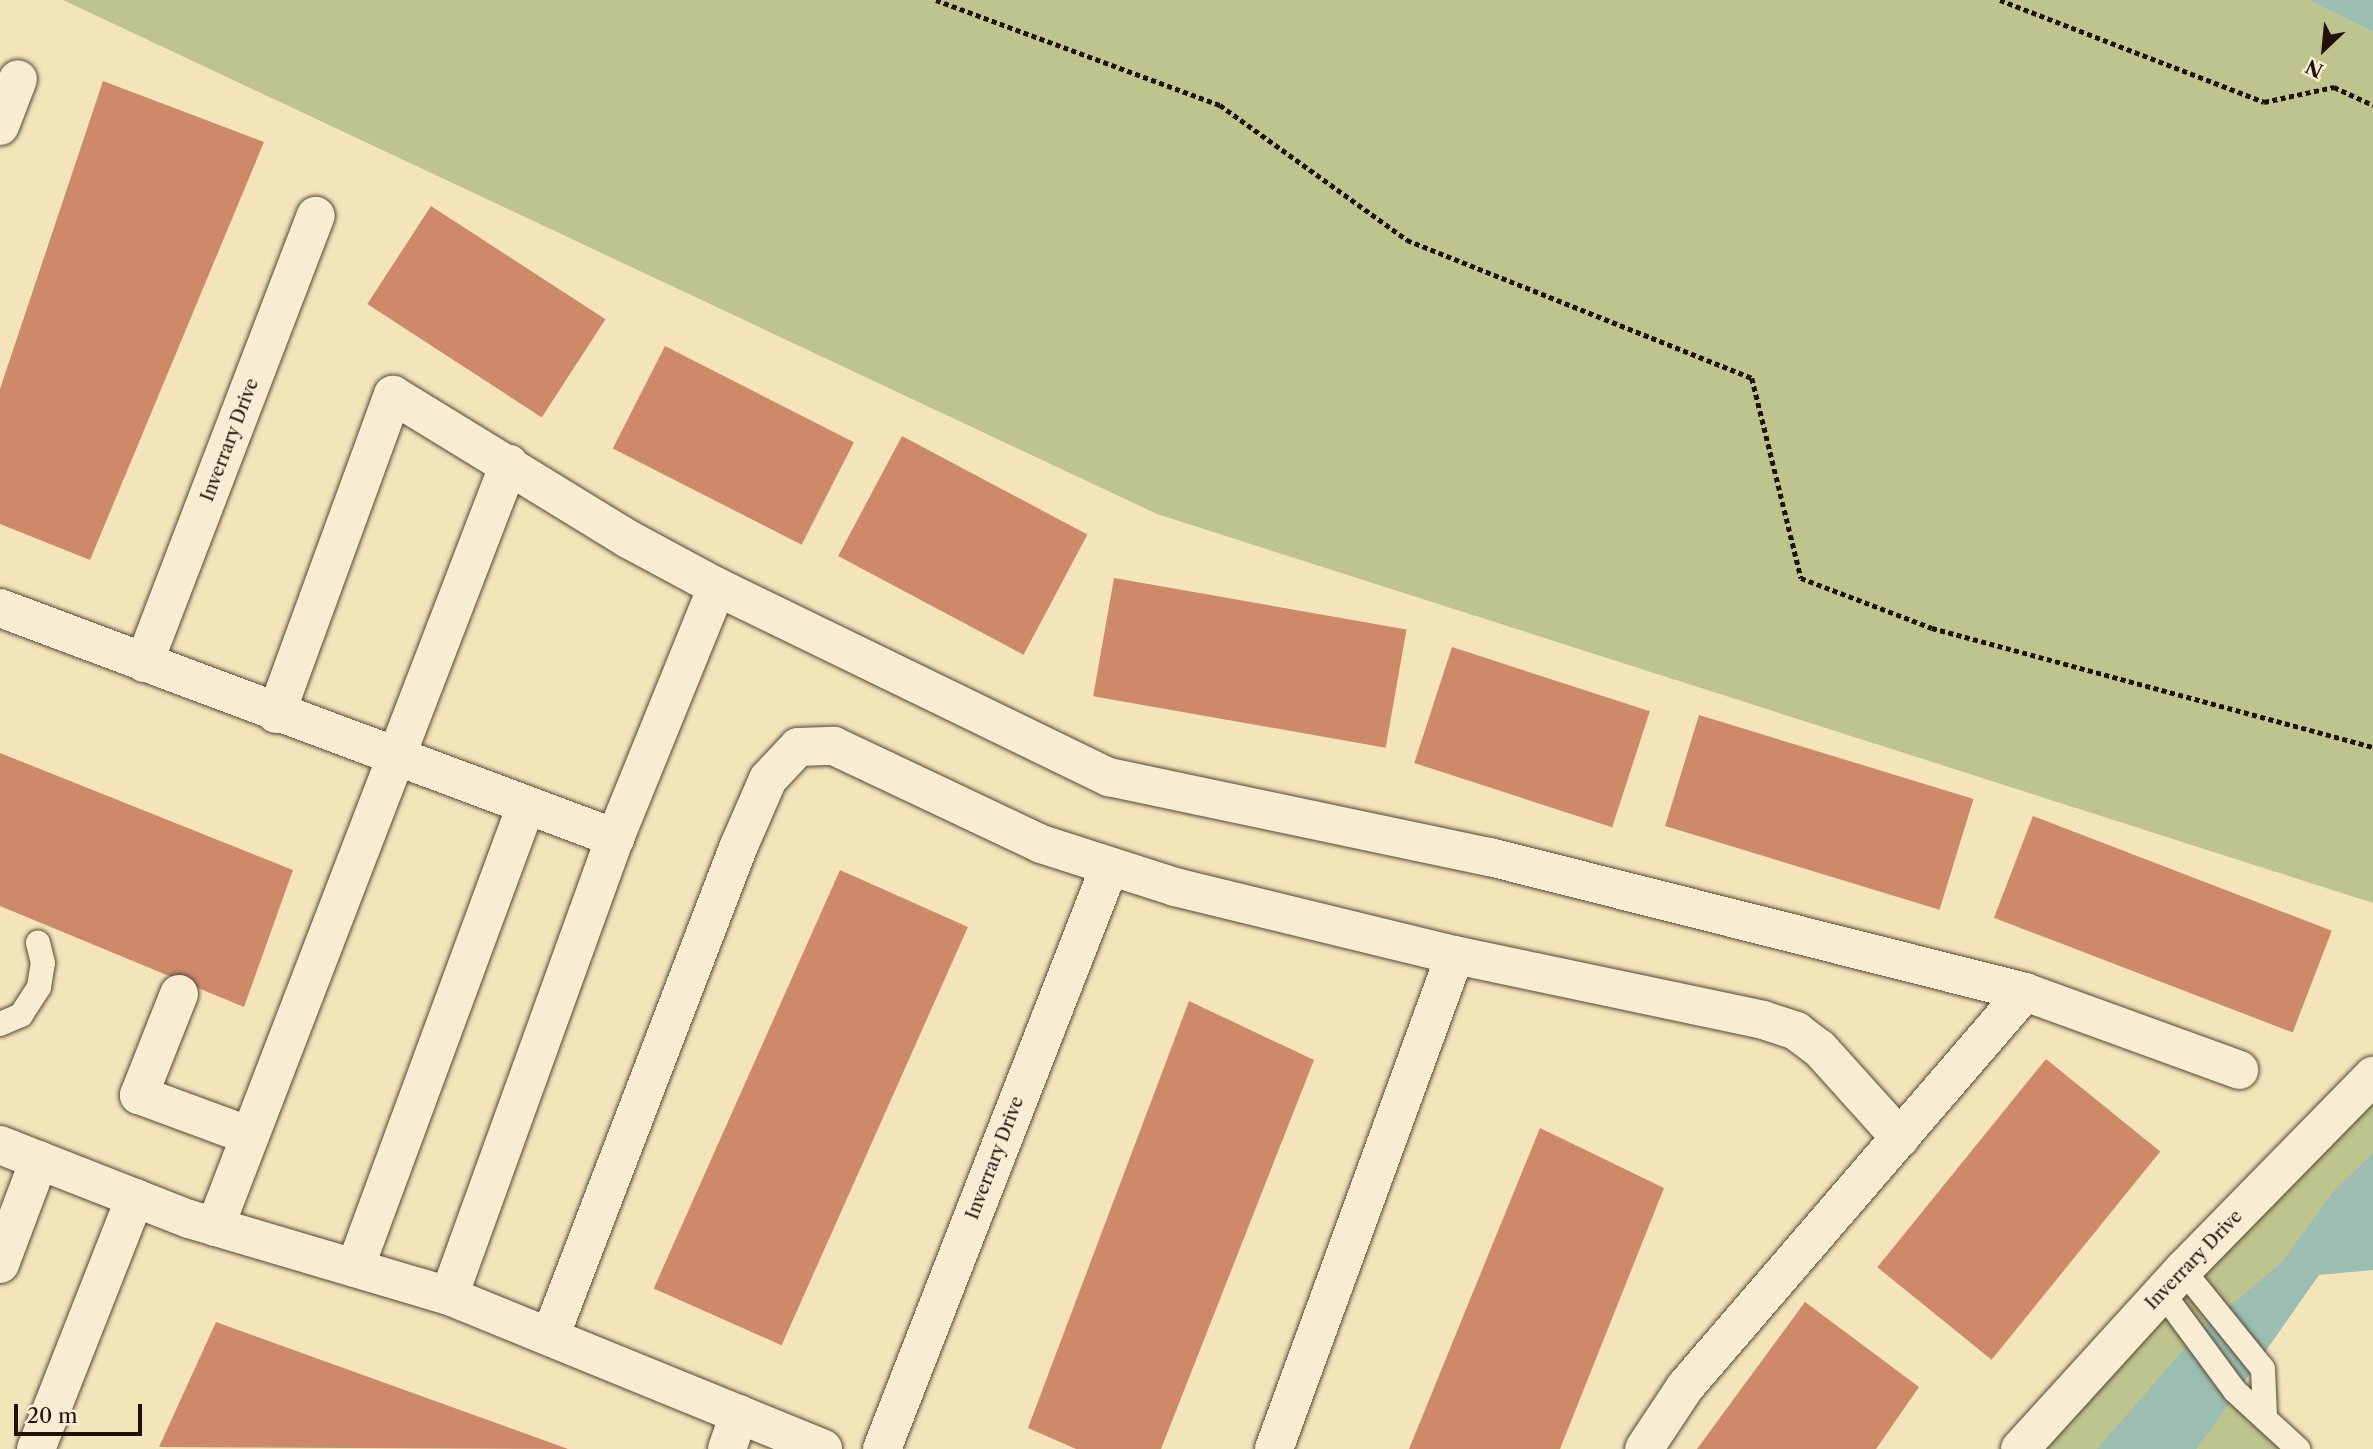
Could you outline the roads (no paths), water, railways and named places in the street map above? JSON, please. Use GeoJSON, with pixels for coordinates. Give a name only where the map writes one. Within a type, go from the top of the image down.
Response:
{"type":"FeatureCollection","features":[{"type":"Feature","properties":{"kind":"street"},"geometry":{"type":"LineString","coordinates":[[0,126],[18,79]]}},
{"type":"Feature","properties":{"kind":"street","name":"Inverrary Drive"},"geometry":{"type":"LineString","coordinates":[[145,663],[316,216]]}},
{"type":"Feature","properties":{"kind":"street"},"geometry":{"type":"LineString","coordinates":[[276,714],[393,395],[509,464],[628,540],[717,587],[1109,777],[1490,857],[2025,992],[2239,1070]]}},
{"type":"Feature","properties":{"kind":"street"},"geometry":{"type":"LineString","coordinates":[[215,1227],[398,760],[509,464]]}},
{"type":"Feature","properties":{"kind":"street"},"geometry":{"type":"LineString","coordinates":[[449,1296],[615,838],[717,587]]}},
{"type":"Feature","properties":{"kind":"street"},"geometry":{"type":"LineString","coordinates":[[0,608],[398,760],[615,838]]}},
{"type":"Feature","properties":{"kind":"street"},"geometry":{"type":"LineString","coordinates":[[550,1337],[738,848],[768,779],[798,747],[834,746],[1041,844],[1109,868],[1455,955],[1763,1020],[1796,1031],[1820,1049],[1900,1138]]}},
{"type":"Feature","properties":{"kind":"street"},"geometry":{"type":"LineString","coordinates":[[355,1268],[526,806]]}},
{"type":"Feature","properties":{"kind":"street","name":"Inverrary Drive"},"geometry":{"type":"LineString","coordinates":[[882,1449],[1109,868]]}},
{"type":"Feature","properties":{"kind":"street"},"geometry":{"type":"LineString","coordinates":[[1274,1449],[1455,955]]}},
{"type":"Feature","properties":{"kind":"street"},"geometry":{"type":"LineString","coordinates":[[1644,1449],[1685,1387],[2025,992]]}},
{"type":"Feature","properties":{"kind":"street"},"geometry":{"type":"LineString","coordinates":[[179,994],[139,1095],[250,1136]]}},
{"type":"Feature","properties":{"kind":"street","name":"Inverrary Drive"},"geometry":{"type":"LineString","coordinates":[[2020,1449],[2175,1293],[2373,1076]]}},
{"type":"Feature","properties":{"kind":"street"},"geometry":{"type":"LineString","coordinates":[[0,1145],[215,1227],[449,1296],[550,1337],[733,1432],[824,1449]]}},
{"type":"Feature","properties":{"kind":"street"},"geometry":{"type":"LineString","coordinates":[[0,1264],[39,1160]]}},
{"type":"Feature","properties":{"kind":"street"},"geometry":{"type":"LineString","coordinates":[[36,1449],[135,1198]]}},
{"type":"Feature","properties":{"kind":"lane"},"geometry":{"type":"LineString","coordinates":[[0,1024],[21,1015],[39,987],[43,963],[38,943]]}},
{"type":"Feature","properties":{"kind":"lane"},"geometry":{"type":"LineString","coordinates":[[2175,1293],[2207,1301],[2263,1369],[2259,1403]]}},
{"type":"Feature","properties":{"kind":"lane"},"geometry":{"type":"LineString","coordinates":[[2175,1293],[2235,1391],[2259,1403],[2298,1449]]}},
{"type":"Feature","properties":{"kind":"water"},"geometry":{"type":"Polygon","coordinates":[[[2308,0],[2373,0],[2373,32],[2308,0]]]}},
{"type":"Feature","properties":{"kind":"water"},"geometry":{"type":"Polygon","coordinates":[[[2373,1153],[2373,1270],[2319,1275],[2197,1449],[2097,1449],[2197,1334],[2282,1262],[2333,1192],[2373,1153]]]}}]}
